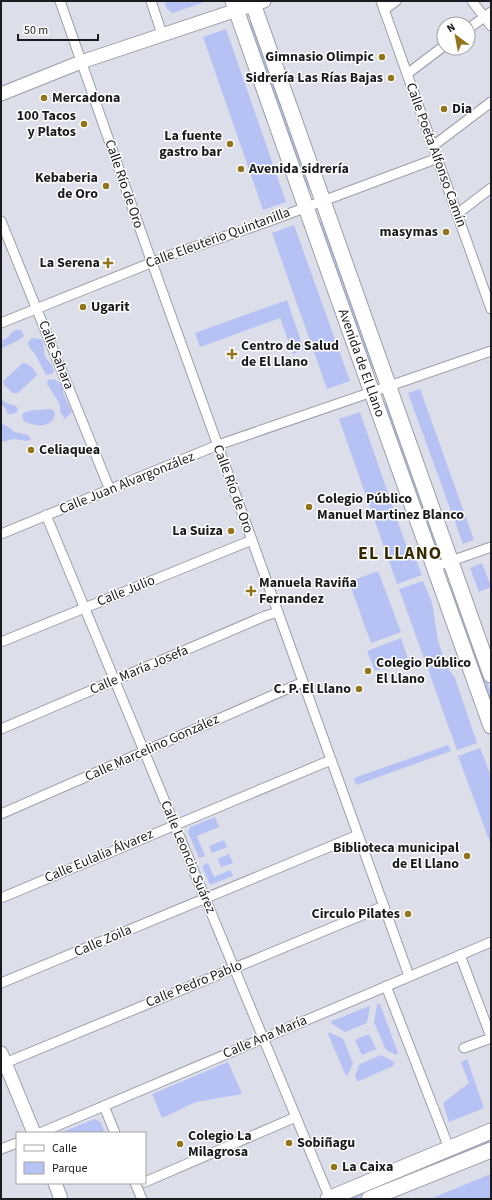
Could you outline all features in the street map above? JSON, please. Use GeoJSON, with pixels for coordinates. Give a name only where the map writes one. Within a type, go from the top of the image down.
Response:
{"type":"FeatureCollection","features":[{"type":"Feature","properties":{"kind":"main road","name":"Avenida de El Llano"},"geometry":{"type":"LineString","coordinates":[[256,2],[323,200],[491,675]]}},
{"type":"Feature","properties":{"kind":"main road","name":"Avenida de El Llano"},"geometry":{"type":"LineString","coordinates":[[234,5],[491,726]]}},
{"type":"Feature","properties":{"kind":"main road"},"geometry":{"type":"LineString","coordinates":[[329,1199],[491,1131]]}},
{"type":"Feature","properties":{"kind":"main road"},"geometry":{"type":"LineString","coordinates":[[369,1199],[491,1150]]}},
{"type":"Feature","properties":{"kind":"street"},"geometry":{"type":"LineString","coordinates":[[151,1],[162,34]]}},
{"type":"Feature","properties":{"kind":"street","name":"Calle Poeta Alfonso Camín"},"geometry":{"type":"LineString","coordinates":[[381,1],[491,309]]}},
{"type":"Feature","properties":{"kind":"street"},"geometry":{"type":"LineString","coordinates":[[384,10],[396,1]]}},
{"type":"Feature","properties":{"kind":"street"},"geometry":{"type":"LineString","coordinates":[[472,1],[488,14],[491,26]]}},
{"type":"Feature","properties":{"kind":"street"},"geometry":{"type":"LineString","coordinates":[[1,94],[81,62],[162,34],[234,5],[256,2]]}},
{"type":"Feature","properties":{"kind":"street","name":"Calle Río de Oro"},"geometry":{"type":"LineString","coordinates":[[60,3],[409,976]]}},
{"type":"Feature","properties":{"kind":"street"},"geometry":{"type":"LineString","coordinates":[[476,23],[488,14]]}},
{"type":"Feature","properties":{"kind":"street"},"geometry":{"type":"LineString","coordinates":[[407,74],[436,52]]}},
{"type":"Feature","properties":{"kind":"street"},"geometry":{"type":"LineString","coordinates":[[433,146],[491,102]]}},
{"type":"Feature","properties":{"kind":"street","name":"Calle Eleuterio Quintanilla"},"geometry":{"type":"LineString","coordinates":[[1,323],[152,262],[264,223],[438,158]]}},
{"type":"Feature","properties":{"kind":"street"},"geometry":{"type":"LineString","coordinates":[[457,214],[491,188]]}},
{"type":"Feature","properties":{"kind":"street","name":"Calle Sahara"},"geometry":{"type":"LineString","coordinates":[[1,221],[110,490]]}},
{"type":"Feature","properties":{"kind":"street","name":"Calle Juan Alvargonzález"},"geometry":{"type":"LineString","coordinates":[[1,534],[218,445],[491,351]]}},
{"type":"Feature","properties":{"kind":"street","name":"Calle Leoncio Suárez"},"geometry":{"type":"LineString","coordinates":[[46,515],[264,1038],[329,1199]]}},
{"type":"Feature","properties":{"kind":"street","name":"Calle Julio"},"geometry":{"type":"LineString","coordinates":[[1,642],[252,540]]}},
{"type":"Feature","properties":{"kind":"street"},"geometry":{"type":"LineString","coordinates":[[434,567],[491,547]]}},
{"type":"Feature","properties":{"kind":"street","name":"Calle María Josefa"},"geometry":{"type":"LineString","coordinates":[[1,729],[265,616],[278,612]]}},
{"type":"Feature","properties":{"kind":"street","name":"Calle Marcelino González"},"geometry":{"type":"LineString","coordinates":[[1,814],[303,682]]}},
{"type":"Feature","properties":{"kind":"street","name":"Calle Eulalia Álvarez"},"geometry":{"type":"LineString","coordinates":[[1,898],[331,760]]}},
{"type":"Feature","properties":{"kind":"street","name":"Calle Zoila"},"geometry":{"type":"LineString","coordinates":[[1,983],[358,835]]}},
{"type":"Feature","properties":{"kind":"street","name":"Calle Pedro Pablo"},"geometry":{"type":"LineString","coordinates":[[3,1058],[234,968],[384,906]]}},
{"type":"Feature","properties":{"kind":"street","name":"Calle Ana María"},"geometry":{"type":"LineString","coordinates":[[42,1132],[491,942]]}},
{"type":"Feature","properties":{"kind":"street"},"geometry":{"type":"LineString","coordinates":[[460,955],[491,1038],[464,1048]]}},
{"type":"Feature","properties":{"kind":"street"},"geometry":{"type":"LineString","coordinates":[[386,986],[449,1148]]}},
{"type":"Feature","properties":{"kind":"street"},"geometry":{"type":"LineString","coordinates":[[3,1058],[34,1132]]}},
{"type":"Feature","properties":{"kind":"street"},"geometry":{"type":"LineString","coordinates":[[104,1106],[115,1132]]}},
{"type":"Feature","properties":{"kind":"street"},"geometry":{"type":"LineString","coordinates":[[146,1180],[296,1117]]}},
{"type":"Feature","properties":{"kind":"street"},"geometry":{"type":"LineString","coordinates":[[1,1149],[16,1143]]}},
{"type":"Feature","properties":{"kind":"street"},"geometry":{"type":"LineString","coordinates":[[55,1184],[61,1199]]}},
{"type":"Feature","properties":{"kind":"street"},"geometry":{"type":"LineString","coordinates":[[140,1184],[142,1199]]}},
{"type":"Feature","properties":{"kind":"green space"},"geometry":{"type":"Polygon","coordinates":[[[164,1],[207,1],[173,13],[167,9],[164,1]]]}},
{"type":"Feature","properties":{"kind":"green space"},"geometry":{"type":"Polygon","coordinates":[[[252,22],[311,186],[310,188],[307,189],[248,25],[252,22]]]}},
{"type":"Feature","properties":{"kind":"green space"},"geometry":{"type":"Polygon","coordinates":[[[226,29],[286,202],[263,210],[203,37],[226,29]]]}},
{"type":"Feature","properties":{"kind":"green space"},"geometry":{"type":"Polygon","coordinates":[[[322,220],[324,221],[375,369],[372,370],[318,223],[322,220]]]}},
{"type":"Feature","properties":{"kind":"green space"},"geometry":{"type":"Polygon","coordinates":[[[294,225],[350,381],[327,389],[272,233],[294,225]]]}},
{"type":"Feature","properties":{"kind":"green space"},"geometry":{"type":"Polygon","coordinates":[[[287,300],[304,350],[293,354],[280,318],[200,347],[195,333],[287,300]]]}},
{"type":"Feature","properties":{"kind":"green space"},"geometry":{"type":"Polygon","coordinates":[[[14,330],[21,330],[24,336],[1,349],[1,340],[6,339],[14,330]]]}},
{"type":"Feature","properties":{"kind":"green space"},"geometry":{"type":"Polygon","coordinates":[[[32,338],[41,339],[45,356],[52,365],[54,371],[52,374],[46,375],[35,354],[30,349],[28,342],[32,338]]]}},
{"type":"Feature","properties":{"kind":"green space"},"geometry":{"type":"Polygon","coordinates":[[[23,363],[32,367],[37,375],[18,393],[13,393],[4,385],[3,381],[23,363]]]}},
{"type":"Feature","properties":{"kind":"green space"},"geometry":{"type":"Polygon","coordinates":[[[54,379],[63,387],[63,392],[72,412],[65,419],[60,412],[60,405],[47,384],[48,380],[54,379]]]}},
{"type":"Feature","properties":{"kind":"green space"},"geometry":{"type":"Polygon","coordinates":[[[420,389],[474,540],[463,544],[408,393],[420,389]]]}},
{"type":"Feature","properties":{"kind":"green space"},"geometry":{"type":"Polygon","coordinates":[[[1,399],[6,403],[16,406],[18,410],[17,412],[8,414],[5,408],[1,405],[1,399]]]}},
{"type":"Feature","properties":{"kind":"green space"},"geometry":{"type":"Polygon","coordinates":[[[387,403],[439,550],[436,551],[383,406],[387,403]]]}},
{"type":"Feature","properties":{"kind":"green space"},"geometry":{"type":"Polygon","coordinates":[[[51,409],[54,411],[55,415],[52,421],[46,425],[35,425],[25,422],[22,417],[23,413],[33,410],[51,409]]]}},
{"type":"Feature","properties":{"kind":"green space"},"geometry":{"type":"Polygon","coordinates":[[[360,412],[409,554],[413,552],[422,575],[397,584],[339,419],[360,412]]]}},
{"type":"Feature","properties":{"kind":"green space"},"geometry":{"type":"Polygon","coordinates":[[[1,423],[14,432],[28,435],[31,439],[27,441],[14,439],[1,442],[1,423]]]}},
{"type":"Feature","properties":{"kind":"green space"},"geometry":{"type":"Polygon","coordinates":[[[482,563],[491,587],[479,592],[470,568],[482,563]]]}},
{"type":"Feature","properties":{"kind":"green space"},"geometry":{"type":"Polygon","coordinates":[[[378,571],[401,632],[371,643],[349,582],[378,571]]]}},
{"type":"Feature","properties":{"kind":"green space"},"geometry":{"type":"Polygon","coordinates":[[[423,581],[432,602],[438,641],[447,667],[455,678],[477,743],[457,750],[399,589],[423,581]]]}},
{"type":"Feature","properties":{"kind":"green space"},"geometry":{"type":"Polygon","coordinates":[[[451,587],[453,588],[491,693],[491,707],[449,589],[451,587]]]}},
{"type":"Feature","properties":{"kind":"green space"},"geometry":{"type":"Polygon","coordinates":[[[401,638],[408,659],[375,671],[367,651],[401,638]]]}},
{"type":"Feature","properties":{"kind":"green space"},"geometry":{"type":"Polygon","coordinates":[[[448,745],[451,751],[356,785],[354,778],[448,745]]]}},
{"type":"Feature","properties":{"kind":"green space"},"geometry":{"type":"Polygon","coordinates":[[[480,748],[491,776],[491,845],[458,756],[480,748]]]}},
{"type":"Feature","properties":{"kind":"green space"},"geometry":{"type":"Polygon","coordinates":[[[215,817],[219,827],[197,836],[205,856],[199,858],[188,832],[190,827],[215,817]]]}},
{"type":"Feature","properties":{"kind":"green space"},"geometry":{"type":"Polygon","coordinates":[[[224,840],[227,847],[212,853],[209,846],[224,840]]]}},
{"type":"Feature","properties":{"kind":"green space"},"geometry":{"type":"Polygon","coordinates":[[[229,854],[233,863],[221,867],[218,859],[229,854]]]}},
{"type":"Feature","properties":{"kind":"green space"},"geometry":{"type":"Polygon","coordinates":[[[208,863],[214,877],[230,870],[233,876],[210,885],[202,866],[208,863]]]}},
{"type":"Feature","properties":{"kind":"green space"},"geometry":{"type":"Polygon","coordinates":[[[377,1004],[380,1004],[398,1053],[396,1055],[386,1050],[374,1022],[377,1004]]]}},
{"type":"Feature","properties":{"kind":"green space"},"geometry":{"type":"Polygon","coordinates":[[[369,1006],[367,1023],[345,1032],[331,1023],[332,1021],[369,1006]]]}},
{"type":"Feature","properties":{"kind":"green space"},"geometry":{"type":"Polygon","coordinates":[[[329,1032],[343,1039],[353,1063],[349,1073],[346,1076],[328,1034],[329,1032]]]}},
{"type":"Feature","properties":{"kind":"green space"},"geometry":{"type":"Polygon","coordinates":[[[369,1034],[376,1049],[362,1055],[355,1040],[369,1034]]]}},
{"type":"Feature","properties":{"kind":"green space"},"geometry":{"type":"Polygon","coordinates":[[[381,1055],[394,1062],[393,1066],[357,1081],[355,1075],[360,1064],[381,1055]]]}},
{"type":"Feature","properties":{"kind":"green space"},"geometry":{"type":"Polygon","coordinates":[[[467,1059],[484,1108],[449,1122],[443,1103],[469,1083],[461,1062],[467,1059]]]}},
{"type":"Feature","properties":{"kind":"green space"},"geometry":{"type":"Polygon","coordinates":[[[228,1062],[242,1094],[196,1102],[162,1118],[152,1094],[228,1062]]]}},
{"type":"Feature","properties":{"kind":"green space"},"geometry":{"type":"Polygon","coordinates":[[[95,1119],[101,1123],[105,1132],[62,1132],[95,1119]]]}},
{"type":"Feature","properties":{"kind":"green space"},"geometry":{"type":"Polygon","coordinates":[[[491,1136],[491,1142],[355,1199],[351,1198],[351,1196],[491,1136]]]}},
{"type":"Feature","properties":{"kind":"green space"},"geometry":{"type":"Polygon","coordinates":[[[491,1174],[491,1199],[430,1199],[491,1174]]]}},
{"type":"Feature","properties":{"kind":"place","name":"Gimnasio Olimpic"},"geometry":{"type":"Point","coordinates":[382,57]}},
{"type":"Feature","properties":{"kind":"place","name":"Sidrería Las Rías Bajas"},"geometry":{"type":"Point","coordinates":[391,78]}},
{"type":"Feature","properties":{"kind":"place","name":"Mercadona"},"geometry":{"type":"Point","coordinates":[44,98]}},
{"type":"Feature","properties":{"kind":"place","name":"Dia"},"geometry":{"type":"Point","coordinates":[444,109]}},
{"type":"Feature","properties":{"kind":"place","name":"100 Tacos y Platos"},"geometry":{"type":"Point","coordinates":[84,124]}},
{"type":"Feature","properties":{"kind":"place","name":"La fuente gastro bar"},"geometry":{"type":"Point","coordinates":[230,144]}},
{"type":"Feature","properties":{"kind":"place","name":"Avenida sidrería"},"geometry":{"type":"Point","coordinates":[241,169]}},
{"type":"Feature","properties":{"kind":"place","name":"Kebaberia de Oro"},"geometry":{"type":"Point","coordinates":[106,186]}},
{"type":"Feature","properties":{"kind":"place","name":"masymas"},"geometry":{"type":"Point","coordinates":[446,232]}},
{"type":"Feature","properties":{"kind":"place","name":"La Serena"},"geometry":{"type":"Point","coordinates":[108,263]}},
{"type":"Feature","properties":{"kind":"place","name":"Ugarit"},"geometry":{"type":"Point","coordinates":[83,307]}},
{"type":"Feature","properties":{"kind":"place","name":"Centro de Salud de El Llano"},"geometry":{"type":"Point","coordinates":[232,354]}},
{"type":"Feature","properties":{"kind":"place","name":"Celiaquea"},"geometry":{"type":"Point","coordinates":[31,450]}},
{"type":"Feature","properties":{"kind":"place","name":"Colegio Público Manuel Martinez Blanco"},"geometry":{"type":"Point","coordinates":[309,507]}},
{"type":"Feature","properties":{"kind":"place","name":"La Suiza"},"geometry":{"type":"Point","coordinates":[231,531]}},
{"type":"Feature","properties":{"kind":"place","name":"Manuela Raviña Fernandez"},"geometry":{"type":"Point","coordinates":[251,591]}},
{"type":"Feature","properties":{"kind":"place","name":"Colegio Público El Llano"},"geometry":{"type":"Point","coordinates":[368,671]}},
{"type":"Feature","properties":{"kind":"place","name":"C. P. El Llano"},"geometry":{"type":"Point","coordinates":[359,689]}},
{"type":"Feature","properties":{"kind":"place","name":"Biblioteca municipal de El Llano"},"geometry":{"type":"Point","coordinates":[467,856]}},
{"type":"Feature","properties":{"kind":"place","name":"Circulo Pilates"},"geometry":{"type":"Point","coordinates":[408,914]}},
{"type":"Feature","properties":{"kind":"place","name":"Sobiñagu"},"geometry":{"type":"Point","coordinates":[289,1143]}},
{"type":"Feature","properties":{"kind":"place","name":"Colegio La Milagrosa"},"geometry":{"type":"Point","coordinates":[180,1144]}},
{"type":"Feature","properties":{"kind":"place","name":"La Caixa"},"geometry":{"type":"Point","coordinates":[334,1167]}},
{"type":"Feature","properties":{"kind":"district","name":"EL LLANO"},"geometry":{"type":"Point","coordinates":[400,553]}}]}
